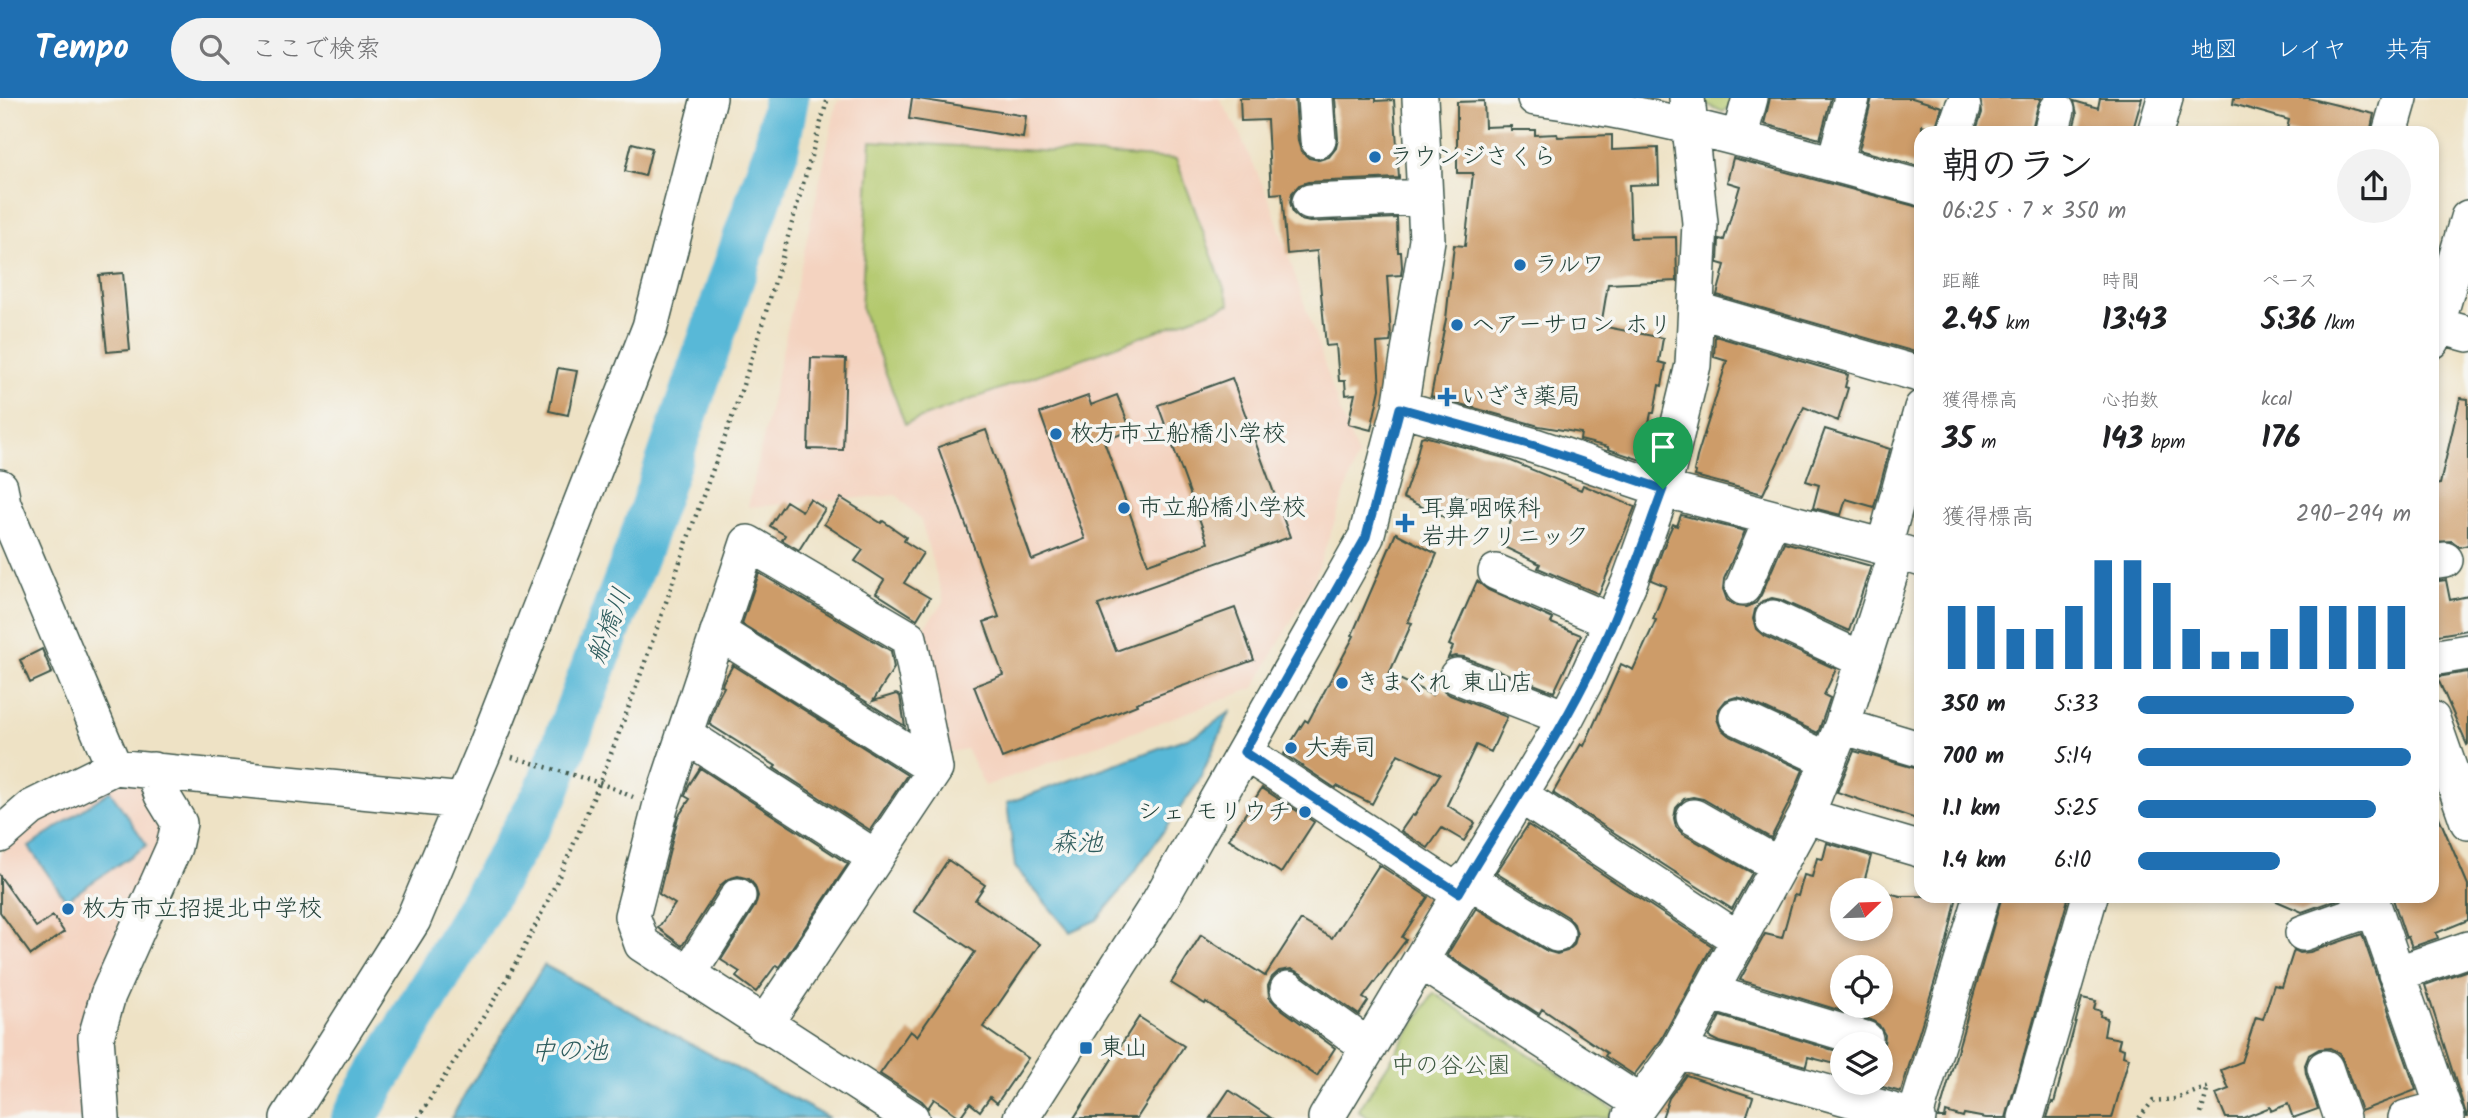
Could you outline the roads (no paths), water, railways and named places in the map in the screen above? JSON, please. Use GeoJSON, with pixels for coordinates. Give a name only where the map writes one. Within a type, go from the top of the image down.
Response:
{"type":"FeatureCollection","features":[{"type":"Feature","properties":{"kind":"street"},"geometry":{"type":"LineString","coordinates":[[288,1118],[413,920],[464,801],[650,327],[709,98]]}},
{"type":"Feature","properties":{"kind":"street"},"geometry":{"type":"LineString","coordinates":[[1315,98],[1318,140]]}},
{"type":"Feature","properties":{"kind":"street"},"geometry":{"type":"LineString","coordinates":[[1021,1118],[1159,902],[1366,537],[1400,408],[1427,240],[1420,98]]}},
{"type":"Feature","properties":{"kind":"street"},"geometry":{"type":"LineString","coordinates":[[1535,98],[1689,112],[1738,139],[1914,186]]}},
{"type":"Feature","properties":{"kind":"street"},"geometry":{"type":"LineString","coordinates":[[1738,139],[1751,98]]}},
{"type":"Feature","properties":{"kind":"street"},"geometry":{"type":"LineString","coordinates":[[1834,164],[1852,98]]}},
{"type":"Feature","properties":{"kind":"street"},"geometry":{"type":"LineString","coordinates":[[2157,126],[2165,98]]}},
{"type":"Feature","properties":{"kind":"street"},"geometry":{"type":"LineString","coordinates":[[2392,126],[2400,98]]}},
{"type":"Feature","properties":{"kind":"street"},"geometry":{"type":"LineString","coordinates":[[1326,1118],[1566,718],[1629,583],[1663,489],[1693,365],[1697,310],[1700,223],[1689,112]]}},
{"type":"Feature","properties":{"kind":"street"},"geometry":{"type":"LineString","coordinates":[[1310,202],[1425,197]]}},
{"type":"Feature","properties":{"kind":"street"},"geometry":{"type":"LineString","coordinates":[[2442,331],[2468,218]]}},
{"type":"Feature","properties":{"kind":"street"},"geometry":{"type":"LineString","coordinates":[[1697,310],[1914,373]]}},
{"type":"Feature","properties":{"kind":"street"},"geometry":{"type":"LineString","coordinates":[[1400,408],[1535,446],[1663,489],[1901,553]]}},
{"type":"Feature","properties":{"kind":"street"},"geometry":{"type":"LineString","coordinates":[[1420,961],[1635,1110],[1678,1051],[1806,816],[1842,726],[1901,553],[1914,463]]}},
{"type":"Feature","properties":{"kind":"street"},"geometry":{"type":"LineString","coordinates":[[0,487],[3,504],[114,766]]}},
{"type":"Feature","properties":{"kind":"street"},"geometry":{"type":"LineString","coordinates":[[1743,587],[1772,518]]}},
{"type":"Feature","properties":{"kind":"street"},"geometry":{"type":"LineString","coordinates":[[764,1025],[935,769],[909,638],[748,543],[660,808],[632,916],[642,944],[764,1025],[911,1118]]}},
{"type":"Feature","properties":{"kind":"street"},"geometry":{"type":"LineString","coordinates":[[1496,572],[1612,622]]}},
{"type":"Feature","properties":{"kind":"street"},"geometry":{"type":"LineString","coordinates":[[1773,618],[1863,660]]}},
{"type":"Feature","properties":{"kind":"street"},"geometry":{"type":"LineString","coordinates":[[718,632],[935,769]]}},
{"type":"Feature","properties":{"kind":"street"},"geometry":{"type":"LineString","coordinates":[[2439,657],[2468,652]]}},
{"type":"Feature","properties":{"kind":"street"},"geometry":{"type":"LineString","coordinates":[[1457,676],[1566,718]]}},
{"type":"Feature","properties":{"kind":"street"},"geometry":{"type":"LineString","coordinates":[[1737,717],[1828,760]]}},
{"type":"Feature","properties":{"kind":"street"},"geometry":{"type":"LineString","coordinates":[[1842,726],[1914,748]]}},
{"type":"Feature","properties":{"kind":"street"},"geometry":{"type":"LineString","coordinates":[[684,734],[876,858]]}},
{"type":"Feature","properties":{"kind":"street"},"geometry":{"type":"LineString","coordinates":[[2439,739],[2468,822]]}},
{"type":"Feature","properties":{"kind":"street"},"geometry":{"type":"LineString","coordinates":[[1244,752],[1463,886],[1557,934]]}},
{"type":"Feature","properties":{"kind":"street"},"geometry":{"type":"LineString","coordinates":[[0,835],[31,808],[114,766],[464,801]]}},
{"type":"Feature","properties":{"kind":"street"},"geometry":{"type":"LineString","coordinates":[[102,1118],[96,1037],[107,995],[174,847],[178,823],[162,795],[153,770]]}},
{"type":"Feature","properties":{"kind":"street"},"geometry":{"type":"LineString","coordinates":[[1520,795],[1738,939]]}},
{"type":"Feature","properties":{"kind":"street"},"geometry":{"type":"LineString","coordinates":[[1806,816],[1914,848]]}},
{"type":"Feature","properties":{"kind":"street"},"geometry":{"type":"LineString","coordinates":[[1694,817],[1779,865]]}},
{"type":"Feature","properties":{"kind":"street"},"geometry":{"type":"LineString","coordinates":[[688,975],[737,896]]}},
{"type":"Feature","properties":{"kind":"street"},"geometry":{"type":"LineString","coordinates":[[1678,1051],[1917,1118],[1980,903]]}},
{"type":"Feature","properties":{"kind":"street"},"geometry":{"type":"LineString","coordinates":[[2026,1118],[2086,903]]}},
{"type":"Feature","properties":{"kind":"street"},"geometry":{"type":"LineString","coordinates":[[2303,933],[2370,903]]}},
{"type":"Feature","properties":{"kind":"street"},"geometry":{"type":"LineString","coordinates":[[2372,903],[2445,1113],[2406,1118]]}},
{"type":"Feature","properties":{"kind":"street"},"geometry":{"type":"LineString","coordinates":[[2396,974],[2468,949]]}},
{"type":"Feature","properties":{"kind":"street"},"geometry":{"type":"LineString","coordinates":[[1288,989],[1369,1047]]}},
{"type":"Feature","properties":{"kind":"street"},"geometry":{"type":"LineString","coordinates":[[1709,992],[1842,1032]]}},
{"type":"Feature","properties":{"kind":"street"},"geometry":{"type":"LineString","coordinates":[[2325,1068],[2342,1118]]}},
{"type":"Feature","properties":{"kind":"water","name":"森池"},"geometry":{"type":"Polygon","coordinates":[[[1230,712],[1198,783],[1120,892],[1097,920],[1070,932],[1015,867],[1007,803],[1198,734],[1230,712]]]}},
{"type":"Feature","properties":{"kind":"water"},"geometry":{"type":"Polygon","coordinates":[[[110,791],[147,845],[66,900],[29,847],[110,791]]]}},
{"type":"Feature","properties":{"kind":"water","name":"中の池"},"geometry":{"type":"Polygon","coordinates":[[[544,965],[829,1118],[451,1118],[544,965]]]}},
{"type":"Feature","properties":{"kind":"waterway","name":"船橋川"},"geometry":{"type":"LineString","coordinates":[[354,1118],[546,794],[639,547],[776,150],[786,98]]}},
{"type":"Feature","properties":{"kind":"place","name":"ラウンジさくら"},"geometry":{"type":"Point","coordinates":[1375,157]}},
{"type":"Feature","properties":{"kind":"place","name":"ラルワ"},"geometry":{"type":"Point","coordinates":[1520,265]}},
{"type":"Feature","properties":{"kind":"place","name":"ヘアーサロン ホリ"},"geometry":{"type":"Point","coordinates":[1457,325]}},
{"type":"Feature","properties":{"kind":"place","name":"いざき薬局"},"geometry":{"type":"Point","coordinates":[1447,397]}},
{"type":"Feature","properties":{"kind":"place","name":"枚方市立船橋小学校"},"geometry":{"type":"Point","coordinates":[1056,434]}},
{"type":"Feature","properties":{"kind":"place","name":"市立船橋小学校"},"geometry":{"type":"Point","coordinates":[1124,508]}},
{"type":"Feature","properties":{"kind":"place","name":"耳鼻咽喉科 岩井クリニック"},"geometry":{"type":"Point","coordinates":[1405,523]}},
{"type":"Feature","properties":{"kind":"place","name":"きまぐれ 東山店"},"geometry":{"type":"Point","coordinates":[1342,683]}},
{"type":"Feature","properties":{"kind":"place","name":"大寿司"},"geometry":{"type":"Point","coordinates":[1291,748]}},
{"type":"Feature","properties":{"kind":"place","name":"シェ モリウチ"},"geometry":{"type":"Point","coordinates":[1305,812]}},
{"type":"Feature","properties":{"kind":"place","name":"枚方市立招提北中学校"},"geometry":{"type":"Point","coordinates":[68,909]}},
{"type":"Feature","properties":{"kind":"place","name":"東山"},"geometry":{"type":"Point","coordinates":[1086,1048]}},
{"type":"Feature","properties":{"kind":"park label","name":"中の谷公園"},"geometry":{"type":"Point","coordinates":[1451,1066]}}]}
